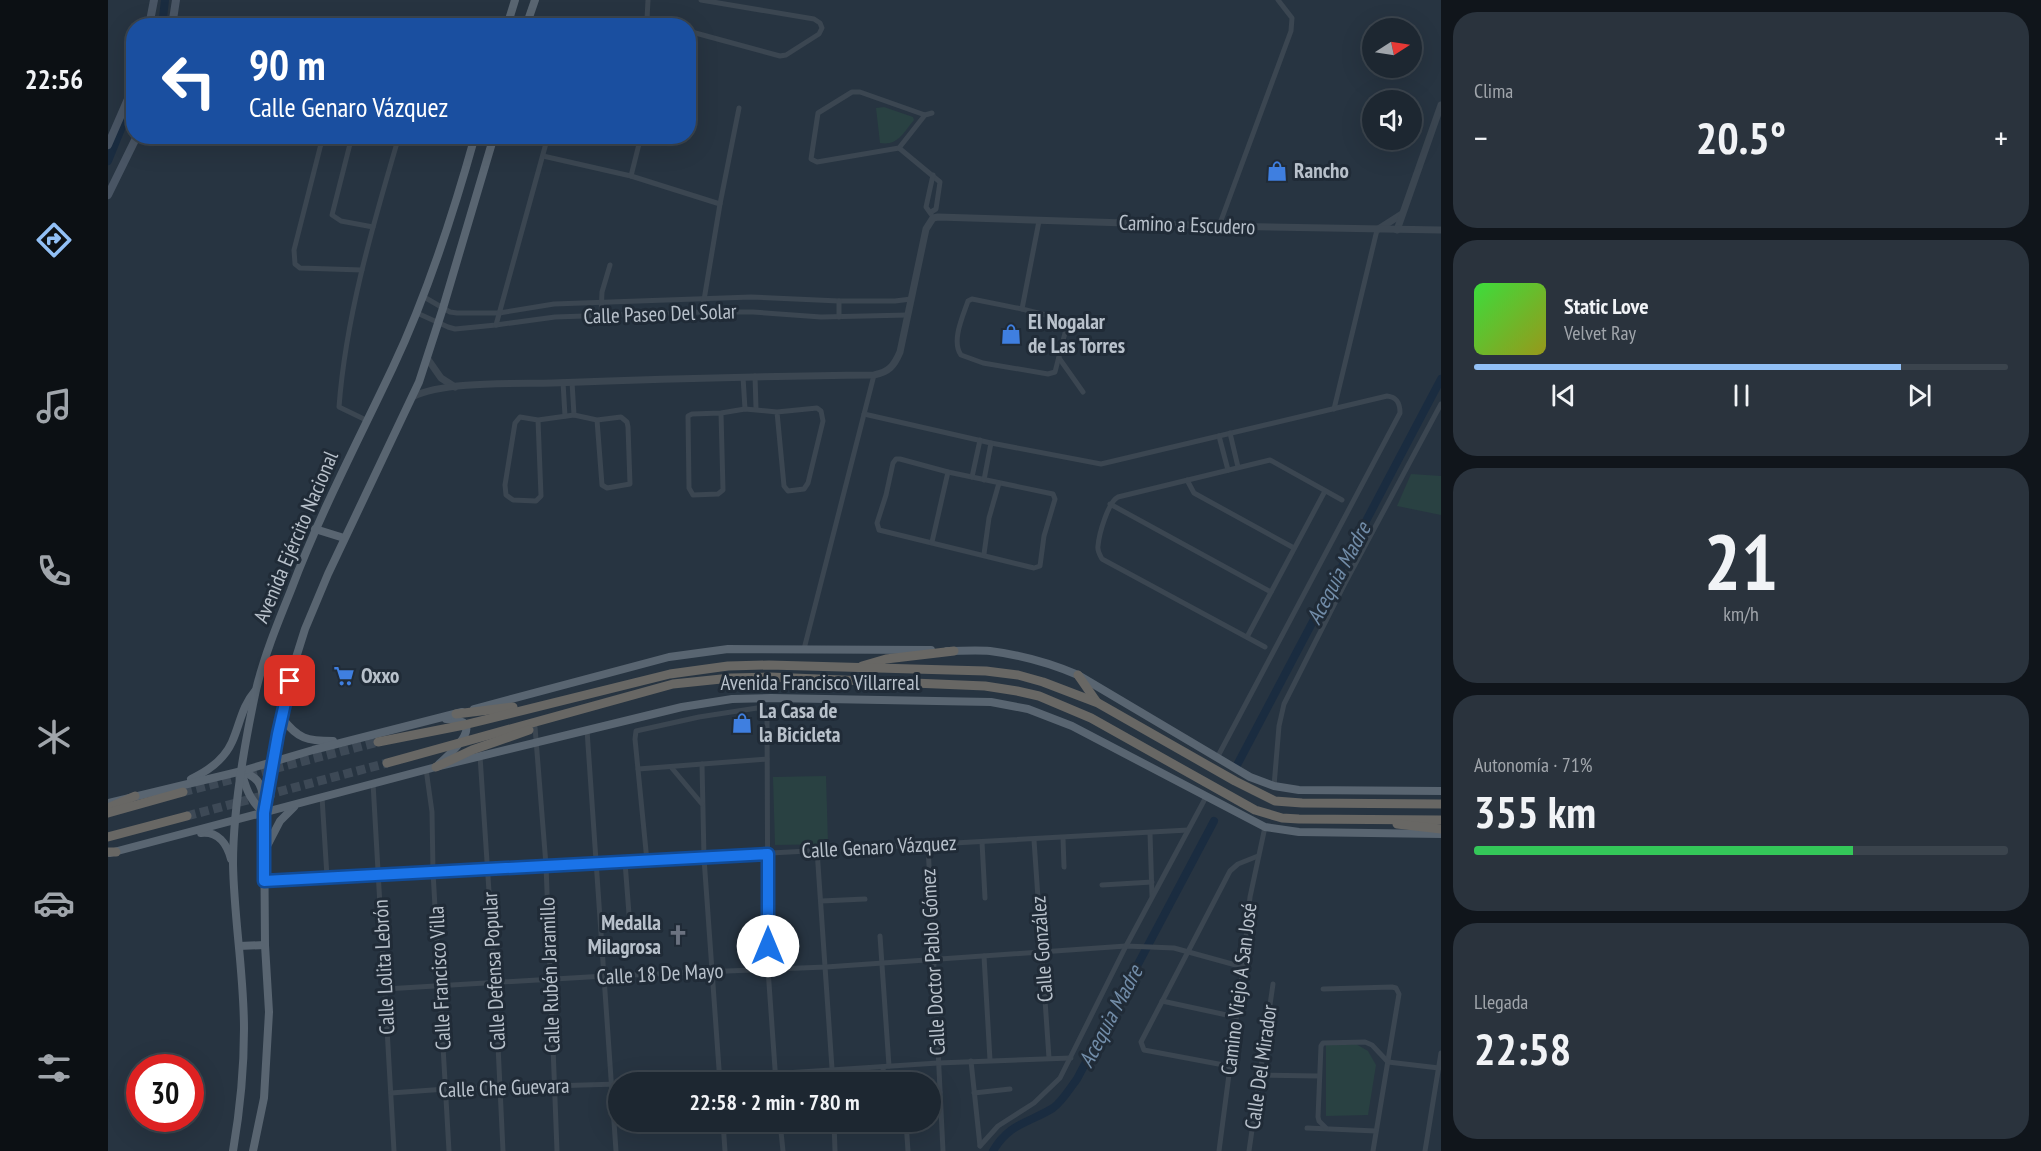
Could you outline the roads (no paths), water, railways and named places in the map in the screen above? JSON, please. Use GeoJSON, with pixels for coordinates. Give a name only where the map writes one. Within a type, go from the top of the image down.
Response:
{"type":"FeatureCollection","features":[{"type":"Feature","properties":{"kind":"highway"},"geometry":{"type":"LineString","coordinates":[[855,669],[886,659],[954,651]]}},
{"type":"Feature","properties":{"kind":"highway","name":"Avenida Francisco Villarreal"},"geometry":{"type":"LineString","coordinates":[[378,742],[464,725],[670,674],[728,666],[986,671],[1018,675],[1067,690],[1098,703],[1245,787],[1275,801],[1441,804]]}},
{"type":"Feature","properties":{"kind":"highway"},"geometry":{"type":"LineString","coordinates":[[1078,675],[1098,703]]}},
{"type":"Feature","properties":{"kind":"highway","name":"Avenida Francisco Villarreal"},"geometry":{"type":"LineString","coordinates":[[387,764],[673,684],[731,678],[780,677],[985,686],[1039,696],[1091,717],[1255,810],[1268,815],[1299,819],[1441,820]]}},
{"type":"Feature","properties":{"kind":"highway"},"geometry":{"type":"LineString","coordinates":[[456,714],[569,699]]}},
{"type":"Feature","properties":{"kind":"highway"},"geometry":{"type":"LineString","coordinates":[[431,768],[472,750],[590,707]]}},
{"type":"Feature","properties":{"kind":"highway","name":"Avenida Francisco Villarreal"},"geometry":{"type":"LineString","coordinates":[[108,813],[180,789]]}},
{"type":"Feature","properties":{"kind":"highway"},"geometry":{"type":"LineString","coordinates":[[108,808],[135,796]]}},
{"type":"Feature","properties":{"kind":"highway"},"geometry":{"type":"LineString","coordinates":[[108,837],[187,816]]}},
{"type":"Feature","properties":{"kind":"highway"},"geometry":{"type":"LineString","coordinates":[[1347,819],[1441,829]]}},
{"type":"Feature","properties":{"kind":"main road"},"geometry":{"type":"LineString","coordinates":[[151,18],[154,0]]}},
{"type":"Feature","properties":{"kind":"main road"},"geometry":{"type":"LineString","coordinates":[[173,18],[176,0]]}},
{"type":"Feature","properties":{"kind":"main road"},"geometry":{"type":"LineString","coordinates":[[509,18],[515,0]]}},
{"type":"Feature","properties":{"kind":"main road"},"geometry":{"type":"LineString","coordinates":[[529,18],[535,0]]}},
{"type":"Feature","properties":{"kind":"main road"},"geometry":{"type":"LineString","coordinates":[[108,145],[126,103]]}},
{"type":"Feature","properties":{"kind":"main road"},"geometry":{"type":"LineString","coordinates":[[108,193],[133,144]]}},
{"type":"Feature","properties":{"kind":"main road","name":"Avenida Ejército Nacional"},"geometry":{"type":"LineString","coordinates":[[233,1151],[244,1064],[244,1026],[233,864],[235,821],[257,688],[276,627],[315,529],[424,297],[451,219],[473,144]]}},
{"type":"Feature","properties":{"kind":"main road","name":"Avenida Ejército Nacional"},"geometry":{"type":"LineString","coordinates":[[253,1151],[264,1098],[268,1051],[264,813],[282,718],[302,637],[344,538],[412,397],[427,358],[492,144]]}},
{"type":"Feature","properties":{"kind":"main road"},"geometry":{"type":"LineString","coordinates":[[315,529],[344,538]]}},
{"type":"Feature","properties":{"kind":"main road","name":"Avenida Francisco Villarreal"},"geometry":{"type":"LineString","coordinates":[[108,803],[180,789],[346,741],[669,657],[728,649],[990,651],[1042,661],[1078,675],[1250,777],[1274,786],[1299,790],[1441,791]]}},
{"type":"Feature","properties":{"kind":"main road"},"geometry":{"type":"LineString","coordinates":[[180,789],[212,767],[227,751],[244,707],[257,688]]}},
{"type":"Feature","properties":{"kind":"main road","name":"Avenida Francisco Villarreal"},"geometry":{"type":"LineString","coordinates":[[111,853],[431,768],[682,707],[732,699],[991,702],[1028,709],[1072,726],[1265,827],[1299,832],[1441,834]]}},
{"type":"Feature","properties":{"kind":"main road"},"geometry":{"type":"LineString","coordinates":[[282,718],[294,732],[305,739],[346,741]]}},
{"type":"Feature","properties":{"kind":"main road"},"geometry":{"type":"LineString","coordinates":[[430,719],[459,721],[464,725],[466,736],[463,742],[431,768]]}},
{"type":"Feature","properties":{"kind":"main road"},"geometry":{"type":"LineString","coordinates":[[242,771],[247,791],[254,804],[264,813]]}},
{"type":"Feature","properties":{"kind":"main road"},"geometry":{"type":"LineString","coordinates":[[242,771],[256,777],[262,788],[264,813]]}},
{"type":"Feature","properties":{"kind":"main road"},"geometry":{"type":"LineString","coordinates":[[264,851],[280,821],[297,804]]}},
{"type":"Feature","properties":{"kind":"main road"},"geometry":{"type":"LineString","coordinates":[[189,833],[207,832],[220,838],[228,849],[233,864]]}},
{"type":"Feature","properties":{"kind":"main road"},"geometry":{"type":"LineString","coordinates":[[239,946],[265,945]]}},
{"type":"Feature","properties":{"kind":"street"},"geometry":{"type":"LineString","coordinates":[[647,18],[648,0]]}},
{"type":"Feature","properties":{"kind":"street"},"geometry":{"type":"LineString","coordinates":[[696,34],[780,56],[786,55],[819,34],[822,28],[820,23],[814,19],[701,0]]}},
{"type":"Feature","properties":{"kind":"street"},"geometry":{"type":"LineString","coordinates":[[1219,226],[1291,31],[1292,18],[1278,0]]}},
{"type":"Feature","properties":{"kind":"street"},"geometry":{"type":"LineString","coordinates":[[925,115],[899,148],[813,161],[811,155],[818,113],[852,92],[860,92],[925,115],[932,114]]}},
{"type":"Feature","properties":{"kind":"street"},"geometry":{"type":"LineString","coordinates":[[1397,230],[1441,105]]}},
{"type":"Feature","properties":{"kind":"street"},"geometry":{"type":"LineString","coordinates":[[702,312],[739,108]]}},
{"type":"Feature","properties":{"kind":"street"},"geometry":{"type":"LineString","coordinates":[[321,144],[294,250],[295,264],[300,268],[362,270]]}},
{"type":"Feature","properties":{"kind":"street"},"geometry":{"type":"LineString","coordinates":[[350,144],[332,215],[341,221],[373,227]]}},
{"type":"Feature","properties":{"kind":"street"},"geometry":{"type":"LineString","coordinates":[[366,420],[339,407],[341,384],[362,270],[397,144]]}},
{"type":"Feature","properties":{"kind":"street"},"geometry":{"type":"LineString","coordinates":[[496,326],[547,144]]}},
{"type":"Feature","properties":{"kind":"street"},"geometry":{"type":"LineString","coordinates":[[631,176],[639,144]]}},
{"type":"Feature","properties":{"kind":"street"},"geometry":{"type":"LineString","coordinates":[[412,397],[430,390],[454,387],[885,373],[894,366],[900,352],[926,229],[936,209],[940,184],[939,180],[899,148]]}},
{"type":"Feature","properties":{"kind":"street"},"geometry":{"type":"LineString","coordinates":[[543,156],[631,176],[720,204]]}},
{"type":"Feature","properties":{"kind":"street"},"geometry":{"type":"LineString","coordinates":[[932,215],[926,207],[933,175]]}},
{"type":"Feature","properties":{"kind":"street"},"geometry":{"type":"LineString","coordinates":[[1334,409],[1377,230],[1402,214]]}},
{"type":"Feature","properties":{"kind":"street","name":"Camino a Escudero"},"geometry":{"type":"LineString","coordinates":[[932,215],[1039,221],[1441,230]]}},
{"type":"Feature","properties":{"kind":"street"},"geometry":{"type":"LineString","coordinates":[[1022,309],[1039,221]]}},
{"type":"Feature","properties":{"kind":"street"},"geometry":{"type":"LineString","coordinates":[[601,316],[602,292],[610,265]]}},
{"type":"Feature","properties":{"kind":"street","name":"Calle Paseo Del Solar"},"geometry":{"type":"LineString","coordinates":[[424,297],[457,313],[499,313],[554,304],[751,297],[839,301],[895,301],[911,298]]}},
{"type":"Feature","properties":{"kind":"street"},"geometry":{"type":"LineString","coordinates":[[977,300],[1057,317],[1065,323],[1066,329],[1059,358],[1055,372],[1051,374],[983,363],[963,357],[957,346],[968,301],[977,300]]}},
{"type":"Feature","properties":{"kind":"street"},"geometry":{"type":"LineString","coordinates":[[839,301],[839,317]]}},
{"type":"Feature","properties":{"kind":"street","name":"Calle Paseo Del Solar"},"geometry":{"type":"LineString","coordinates":[[417,313],[455,328],[496,326],[555,317],[702,312],[753,312],[839,317],[908,315]]}},
{"type":"Feature","properties":{"kind":"street"},"geometry":{"type":"LineString","coordinates":[[427,358],[441,378],[454,387]]}},
{"type":"Feature","properties":{"kind":"street"},"geometry":{"type":"LineString","coordinates":[[1059,358],[1083,392]]}},
{"type":"Feature","properties":{"kind":"street"},"geometry":{"type":"LineString","coordinates":[[804,649],[874,375]]}},
{"type":"Feature","properties":{"kind":"street"},"geometry":{"type":"LineString","coordinates":[[754,376],[756,408]]}},
{"type":"Feature","properties":{"kind":"street"},"geometry":{"type":"LineString","coordinates":[[743,377],[745,409]]}},
{"type":"Feature","properties":{"kind":"street"},"geometry":{"type":"LineString","coordinates":[[563,382],[565,416]]}},
{"type":"Feature","properties":{"kind":"street"},"geometry":{"type":"LineString","coordinates":[[572,382],[574,415]]}},
{"type":"Feature","properties":{"kind":"street"},"geometry":{"type":"LineString","coordinates":[[864,414],[991,443],[1101,464],[1387,396],[1397,401],[1401,413],[1217,758]]}},
{"type":"Feature","properties":{"kind":"street"},"geometry":{"type":"LineString","coordinates":[[1274,786],[1279,726],[1284,704],[1355,563],[1441,404]]}},
{"type":"Feature","properties":{"kind":"street"},"geometry":{"type":"LineString","coordinates":[[721,413],[723,490],[718,494],[693,495],[689,488],[688,416],[756,408],[777,411],[817,408],[822,414],[823,421],[808,483],[804,489],[788,491],[784,486],[777,411]]}},
{"type":"Feature","properties":{"kind":"street"},"geometry":{"type":"LineString","coordinates":[[538,420],[541,495],[536,501],[513,500],[506,495],[505,486],[515,423],[520,417],[538,420],[574,415],[597,420],[621,417],[627,422],[630,482],[627,486],[607,488],[602,485],[597,420]]}},
{"type":"Feature","properties":{"kind":"street"},"geometry":{"type":"LineString","coordinates":[[1230,433],[1238,467]]}},
{"type":"Feature","properties":{"kind":"street"},"geometry":{"type":"LineString","coordinates":[[1219,436],[1228,470]]}},
{"type":"Feature","properties":{"kind":"street"},"geometry":{"type":"LineString","coordinates":[[972,477],[980,440]]}},
{"type":"Feature","properties":{"kind":"street"},"geometry":{"type":"LineString","coordinates":[[984,480],[991,443]]}},
{"type":"Feature","properties":{"kind":"street"},"geometry":{"type":"LineString","coordinates":[[896,459],[904,459],[972,477],[1050,492],[1054,499],[1044,536],[1040,566],[879,530],[877,523],[896,459]]}},
{"type":"Feature","properties":{"kind":"street"},"geometry":{"type":"LineString","coordinates":[[1265,647],[1102,559],[1098,553],[1098,545],[1110,504],[1118,497],[1270,460],[1342,500]]}},
{"type":"Feature","properties":{"kind":"street"},"geometry":{"type":"LineString","coordinates":[[932,542],[948,472]]}},
{"type":"Feature","properties":{"kind":"street"},"geometry":{"type":"LineString","coordinates":[[1187,480],[1194,493],[1294,548]]}},
{"type":"Feature","properties":{"kind":"street"},"geometry":{"type":"LineString","coordinates":[[984,554],[989,518],[999,483]]}},
{"type":"Feature","properties":{"kind":"street"},"geometry":{"type":"LineString","coordinates":[[1247,637],[1325,491]]}},
{"type":"Feature","properties":{"kind":"street"},"geometry":{"type":"LineString","coordinates":[[1110,504],[1271,592]]}},
{"type":"Feature","properties":{"kind":"street"},"geometry":{"type":"LineString","coordinates":[[647,861],[635,735],[640,729],[699,717],[757,708],[764,710],[767,713],[768,969],[775,1072]]}},
{"type":"Feature","properties":{"kind":"street","name":"Calle Rubén Jaramillo"},"geometry":{"type":"LineString","coordinates":[[535,728],[546,865],[557,1151]]}},
{"type":"Feature","properties":{"kind":"street"},"geometry":{"type":"LineString","coordinates":[[587,730],[614,1072]]}},
{"type":"Feature","properties":{"kind":"street","name":"Calle Defensa Popular"},"geometry":{"type":"LineString","coordinates":[[480,756],[495,982],[503,1151]]}},
{"type":"Feature","properties":{"kind":"street"},"geometry":{"type":"LineString","coordinates":[[638,769],[767,759]]}},
{"type":"Feature","properties":{"kind":"street"},"geometry":{"type":"LineString","coordinates":[[702,764],[704,858],[719,1072]]}},
{"type":"Feature","properties":{"kind":"street"},"geometry":{"type":"LineString","coordinates":[[671,767],[702,804]]}},
{"type":"Feature","properties":{"kind":"street","name":"Calle Francisco Villa"},"geometry":{"type":"LineString","coordinates":[[431,768],[433,872],[449,1151]]}},
{"type":"Feature","properties":{"kind":"street","name":"Calle Lolita Lebrón"},"geometry":{"type":"LineString","coordinates":[[373,783],[394,1151]]}},
{"type":"Feature","properties":{"kind":"street"},"geometry":{"type":"LineString","coordinates":[[322,797],[327,877]]}},
{"type":"Feature","properties":{"kind":"street"},"geometry":{"type":"LineString","coordinates":[[971,1061],[980,1146],[998,1126],[1034,1103],[1060,1078],[1126,946],[1206,797]]}},
{"type":"Feature","properties":{"kind":"street","name":"Camino Viejo A San José"},"geometry":{"type":"LineString","coordinates":[[1218,1151],[1243,967],[1250,897],[1265,827]]}},
{"type":"Feature","properties":{"kind":"street","name":"Calle Genaro Vázquez"},"geometry":{"type":"LineString","coordinates":[[264,881],[1188,830]]}},
{"type":"Feature","properties":{"kind":"street"},"geometry":{"type":"LineString","coordinates":[[1150,833],[1152,898]]}},
{"type":"Feature","properties":{"kind":"street"},"geometry":{"type":"LineString","coordinates":[[1063,838],[1064,867]]}},
{"type":"Feature","properties":{"kind":"street","name":"Calle González"},"geometry":{"type":"LineString","coordinates":[[1034,840],[1050,1058]]}},
{"type":"Feature","properties":{"kind":"street"},"geometry":{"type":"LineString","coordinates":[[982,842],[985,898]]}},
{"type":"Feature","properties":{"kind":"street","name":"Calle Doctor Pablo Gómez"},"geometry":{"type":"LineString","coordinates":[[928,845],[939,1072]]}},
{"type":"Feature","properties":{"kind":"street"},"geometry":{"type":"LineString","coordinates":[[817,850],[833,1070]]}},
{"type":"Feature","properties":{"kind":"street"},"geometry":{"type":"LineString","coordinates":[[1229,1066],[1144,1050],[1142,1038],[1230,871],[1238,864],[1258,856]]}},
{"type":"Feature","properties":{"kind":"street"},"geometry":{"type":"LineString","coordinates":[[625,862],[628,915]]}},
{"type":"Feature","properties":{"kind":"street"},"geometry":{"type":"LineString","coordinates":[[1102,885],[1152,882]]}},
{"type":"Feature","properties":{"kind":"street"},"geometry":{"type":"LineString","coordinates":[[821,901],[865,899]]}},
{"type":"Feature","properties":{"kind":"street"},"geometry":{"type":"LineString","coordinates":[[880,936],[885,1072]]}},
{"type":"Feature","properties":{"kind":"street","name":"Calle 18 De Mayo"},"geometry":{"type":"LineString","coordinates":[[385,989],[605,976],[826,967],[1126,946],[1174,948],[1243,967]]}},
{"type":"Feature","properties":{"kind":"street"},"geometry":{"type":"LineString","coordinates":[[984,956],[990,1060]]}},
{"type":"Feature","properties":{"kind":"street","name":"Calle Del Mirador"},"geometry":{"type":"LineString","coordinates":[[1249,1151],[1272,984]]}},
{"type":"Feature","properties":{"kind":"street"},"geometry":{"type":"LineString","coordinates":[[1323,990],[1396,988],[1399,998],[1373,1151]]}},
{"type":"Feature","properties":{"kind":"street"},"geometry":{"type":"LineString","coordinates":[[1162,1001],[1236,1017]]}},
{"type":"Feature","properties":{"kind":"street"},"geometry":{"type":"LineString","coordinates":[[1326,1128],[1318,1117],[1321,1046],[1326,1041],[1365,1042],[1372,1045],[1388,1062],[1439,1068]]}},
{"type":"Feature","properties":{"kind":"street"},"geometry":{"type":"LineString","coordinates":[[1425,1151],[1441,1053]]}},
{"type":"Feature","properties":{"kind":"street"},"geometry":{"type":"LineString","coordinates":[[804,1072],[990,1060],[1071,1058]]}},
{"type":"Feature","properties":{"kind":"street"},"geometry":{"type":"LineString","coordinates":[[1260,1075],[1319,1076]]}},
{"type":"Feature","properties":{"kind":"street","name":"Calle Che Guevara"},"geometry":{"type":"LineString","coordinates":[[391,1093],[608,1084]]}},
{"type":"Feature","properties":{"kind":"street"},"geometry":{"type":"LineString","coordinates":[[974,1093],[1010,1089]]}},
{"type":"Feature","properties":{"kind":"street","name":"Calle Doctor Pablo Gómez"},"geometry":{"type":"LineString","coordinates":[[941,1112],[943,1151]]}},
{"type":"Feature","properties":{"kind":"street"},"geometry":{"type":"LineString","coordinates":[[1307,1128],[1376,1131]]}},
{"type":"Feature","properties":{"kind":"street"},"geometry":{"type":"LineString","coordinates":[[616,1132],[616,1151]]}},
{"type":"Feature","properties":{"kind":"street"},"geometry":{"type":"LineString","coordinates":[[724,1132],[725,1151]]}},
{"type":"Feature","properties":{"kind":"street"},"geometry":{"type":"LineString","coordinates":[[781,1132],[783,1151]]}},
{"type":"Feature","properties":{"kind":"street"},"geometry":{"type":"LineString","coordinates":[[835,1132],[836,1151]]}},
{"type":"Feature","properties":{"kind":"street"},"geometry":{"type":"LineString","coordinates":[[907,1132],[908,1151]]}},
{"type":"Feature","properties":{"kind":"waterway"},"geometry":{"type":"LineString","coordinates":[[163,18],[165,0]]}},
{"type":"Feature","properties":{"kind":"waterway"},"geometry":{"type":"LineString","coordinates":[[108,161],[126,117]]}},
{"type":"Feature","properties":{"kind":"waterway","name":"Acequia Madre"},"geometry":{"type":"LineString","coordinates":[[1236,767],[1441,379]]}},
{"type":"Feature","properties":{"kind":"waterway","name":"Acequia Madre"},"geometry":{"type":"LineString","coordinates":[[993,1151],[1013,1129],[1056,1105],[1077,1079],[1214,821]]}},
{"type":"Feature","properties":{"kind":"tunnel"},"geometry":{"type":"LineString","coordinates":[[183,792],[378,742]]}},
{"type":"Feature","properties":{"kind":"tunnel"},"geometry":{"type":"LineString","coordinates":[[187,816],[387,763]]}},
{"type":"Feature","properties":{"kind":"place","name":"Rancho"},"geometry":{"type":"Point","coordinates":[1277,171]}},
{"type":"Feature","properties":{"kind":"place","name":"El Nogalar de Las Torres"},"geometry":{"type":"Point","coordinates":[1011,334]}},
{"type":"Feature","properties":{"kind":"place","name":"Oxxo"},"geometry":{"type":"Point","coordinates":[344,676]}},
{"type":"Feature","properties":{"kind":"place","name":"La Casa de la Bicicleta"},"geometry":{"type":"Point","coordinates":[742,723]}},
{"type":"Feature","properties":{"kind":"place","name":"Medalla Milagrosa"},"geometry":{"type":"Point","coordinates":[678,935]}}]}
